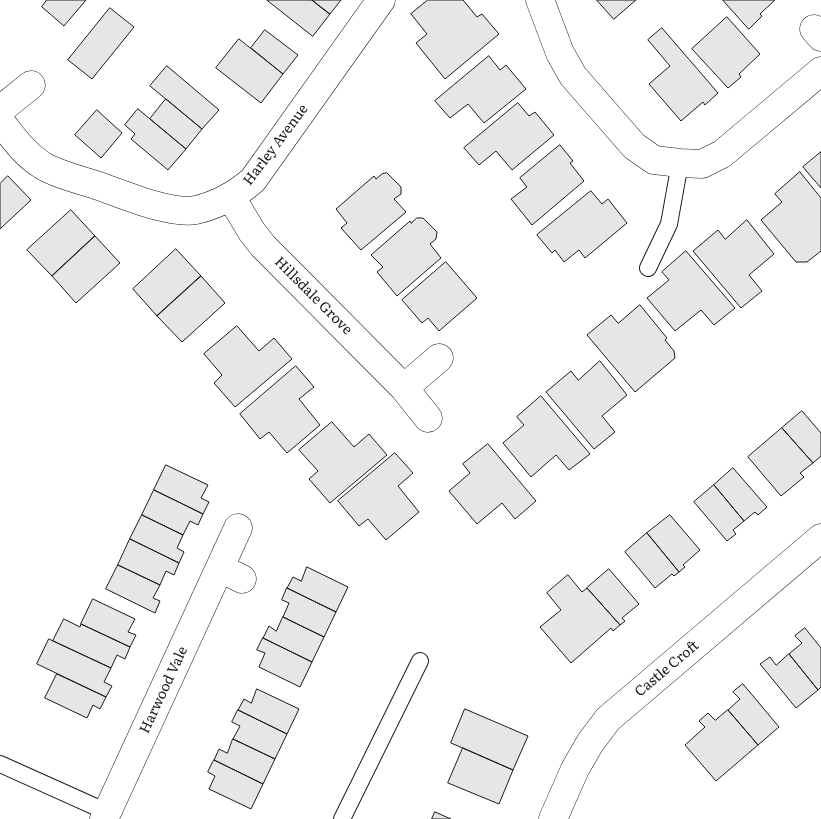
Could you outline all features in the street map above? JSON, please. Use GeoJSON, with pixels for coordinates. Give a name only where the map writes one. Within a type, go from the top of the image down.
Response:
{"type":"FeatureCollection","features":[{"type":"Feature","properties":{"kind":"street","name":"Harley Avenue"},"geometry":{"type":"LineString","coordinates":[[0,121],[26,153],[43,166],[150,203],[178,210],[196,210],[231,197],[253,180],[381,0]]}},
{"type":"Feature","properties":{"kind":"street"},"geometry":{"type":"LineString","coordinates":[[540,0],[560,53],[573,76],[634,146],[654,160],[702,164],[722,154],[821,71]]}},
{"type":"Feature","properties":{"kind":"street"},"geometry":{"type":"LineString","coordinates":[[0,110],[31,85]]}},
{"type":"Feature","properties":{"kind":"street","name":"Hillsdale Grove"},"geometry":{"type":"LineString","coordinates":[[231,197],[252,232],[263,246],[404,388],[428,418]]}},
{"type":"Feature","properties":{"kind":"street"},"geometry":{"type":"LineString","coordinates":[[404,388],[440,358]]}},
{"type":"Feature","properties":{"kind":"street","name":"Harwood Vale"},"geometry":{"type":"LineString","coordinates":[[112,817],[231,574],[238,528]]}},
{"type":"Feature","properties":{"kind":"street","name":"Castle Croft"},"geometry":{"type":"LineString","coordinates":[[553,819],[575,769],[590,743],[608,719],[819,545]]}},
{"type":"Feature","properties":{"kind":"lane"},"geometry":{"type":"LineString","coordinates":[[648,268],[669,224],[680,163]]}},
{"type":"Feature","properties":{"kind":"lane"},"geometry":{"type":"LineString","coordinates":[[342,819],[420,661]]}},
{"type":"Feature","properties":{"kind":"lane","name":"Harwood Vale"},"geometry":{"type":"LineString","coordinates":[[0,764],[112,817]]}},
{"type":"Feature","properties":{"kind":"building"},"geometry":{"type":"Polygon","coordinates":[[[47,0],[86,0],[64,26],[42,7],[47,0]]]}},
{"type":"Feature","properties":{"kind":"building"},"geometry":{"type":"Polygon","coordinates":[[[267,0],[312,0],[330,14],[313,36],[267,0]]]}},
{"type":"Feature","properties":{"kind":"building"},"geometry":{"type":"Polygon","coordinates":[[[312,0],[341,0],[330,14],[312,0]]]}},
{"type":"Feature","properties":{"kind":"building"},"geometry":{"type":"Polygon","coordinates":[[[428,0],[463,0],[477,17],[482,14],[499,34],[445,79],[416,43],[427,34],[411,14],[428,0]]]}},
{"type":"Feature","properties":{"kind":"building"},"geometry":{"type":"Polygon","coordinates":[[[597,0],[636,0],[614,19],[597,0]]]}},
{"type":"Feature","properties":{"kind":"building"},"geometry":{"type":"Polygon","coordinates":[[[723,0],[775,0],[760,14],[762,16],[749,29],[723,0]]]}},
{"type":"Feature","properties":{"kind":"building"},"geometry":{"type":"Polygon","coordinates":[[[110,8],[134,27],[92,79],[68,60],[110,8]]]}},
{"type":"Feature","properties":{"kind":"building"},"geometry":{"type":"Polygon","coordinates":[[[727,17],[760,54],[739,74],[741,77],[728,88],[692,49],[727,17]]]}},
{"type":"Feature","properties":{"kind":"building"},"geometry":{"type":"Polygon","coordinates":[[[662,28],[718,93],[705,105],[703,102],[681,121],[649,84],[670,66],[648,40],[662,28]]]}},
{"type":"Feature","properties":{"kind":"building"},"geometry":{"type":"Polygon","coordinates":[[[265,30],[298,55],[283,74],[251,48],[265,30]]]}},
{"type":"Feature","properties":{"kind":"building"},"geometry":{"type":"Polygon","coordinates":[[[239,39],[283,74],[261,103],[216,68],[239,39]]]}},
{"type":"Feature","properties":{"kind":"building"},"geometry":{"type":"Polygon","coordinates":[[[489,56],[500,70],[506,65],[526,89],[484,123],[468,104],[450,118],[435,101],[489,56]]]}},
{"type":"Feature","properties":{"kind":"building"},"geometry":{"type":"Polygon","coordinates":[[[167,66],[219,110],[202,129],[150,86],[167,66]]]}},
{"type":"Feature","properties":{"kind":"building"},"geometry":{"type":"Polygon","coordinates":[[[166,99],[202,129],[186,149],[150,119],[166,99]]]}},
{"type":"Feature","properties":{"kind":"building"},"geometry":{"type":"Polygon","coordinates":[[[518,103],[529,116],[535,112],[554,135],[512,170],[496,151],[479,165],[464,148],[518,103]]]}},
{"type":"Feature","properties":{"kind":"building"},"geometry":{"type":"Polygon","coordinates":[[[138,109],[186,149],[168,170],[131,139],[135,134],[125,125],[138,109]]]}},
{"type":"Feature","properties":{"kind":"building"},"geometry":{"type":"Polygon","coordinates":[[[97,110],[122,133],[101,158],[75,135],[97,110]]]}},
{"type":"Feature","properties":{"kind":"building"},"geometry":{"type":"Polygon","coordinates":[[[560,145],[573,161],[570,163],[584,181],[532,225],[511,199],[527,187],[520,178],[560,145]]]}},
{"type":"Feature","properties":{"kind":"building"},"geometry":{"type":"Polygon","coordinates":[[[821,152],[821,188],[803,167],[821,152]]]}},
{"type":"Feature","properties":{"kind":"building"},"geometry":{"type":"Polygon","coordinates":[[[800,172],[821,198],[821,251],[807,262],[796,262],[761,220],[782,202],[775,194],[800,172]]]}},
{"type":"Feature","properties":{"kind":"building"},"geometry":{"type":"Polygon","coordinates":[[[387,173],[401,187],[401,194],[394,199],[406,212],[361,250],[341,228],[347,223],[336,209],[374,176],[376,179],[382,174],[387,173]]]}},
{"type":"Feature","properties":{"kind":"building"},"geometry":{"type":"Polygon","coordinates":[[[8,176],[31,200],[0,229],[0,184],[8,176]]]}},
{"type":"Feature","properties":{"kind":"building"},"geometry":{"type":"Polygon","coordinates":[[[591,191],[602,204],[608,199],[627,223],[585,258],[579,250],[564,262],[555,250],[552,253],[537,235],[591,191]]]}},
{"type":"Feature","properties":{"kind":"building"},"geometry":{"type":"Polygon","coordinates":[[[71,210],[95,236],[52,276],[27,250],[71,210]]]}},
{"type":"Feature","properties":{"kind":"building"},"geometry":{"type":"Polygon","coordinates":[[[417,218],[423,218],[437,232],[436,239],[430,244],[441,258],[397,296],[377,272],[383,267],[371,255],[410,221],[411,223],[417,218]]]}},
{"type":"Feature","properties":{"kind":"building"},"geometry":{"type":"Polygon","coordinates":[[[747,220],[774,254],[749,275],[762,291],[741,308],[693,251],[718,230],[725,239],[747,220]]]}},
{"type":"Feature","properties":{"kind":"building"},"geometry":{"type":"Polygon","coordinates":[[[95,236],[120,263],[76,303],[52,276],[95,236]]]}},
{"type":"Feature","properties":{"kind":"building"},"geometry":{"type":"Polygon","coordinates":[[[176,249],[201,276],[157,316],[133,289],[176,249]]]}},
{"type":"Feature","properties":{"kind":"building"},"geometry":{"type":"Polygon","coordinates":[[[686,251],[735,308],[714,325],[701,310],[675,331],[647,298],[669,280],[662,272],[686,251]]]}},
{"type":"Feature","properties":{"kind":"building"},"geometry":{"type":"Polygon","coordinates":[[[446,262],[477,298],[439,331],[428,318],[422,323],[402,300],[446,262]]]}},
{"type":"Feature","properties":{"kind":"building"},"geometry":{"type":"Polygon","coordinates":[[[201,276],[225,303],[182,342],[157,316],[201,276]]]}},
{"type":"Feature","properties":{"kind":"building"},"geometry":{"type":"Polygon","coordinates":[[[640,305],[667,338],[665,340],[674,351],[675,358],[635,392],[587,335],[611,315],[618,323],[640,305]]]}},
{"type":"Feature","properties":{"kind":"building"},"geometry":{"type":"Polygon","coordinates":[[[237,326],[259,351],[274,338],[292,359],[235,407],[214,383],[222,375],[204,354],[237,326]]]}},
{"type":"Feature","properties":{"kind":"building"},"geometry":{"type":"Polygon","coordinates":[[[600,361],[627,395],[602,416],[615,432],[594,449],[546,392],[571,371],[578,380],[600,361]]]}},
{"type":"Feature","properties":{"kind":"building"},"geometry":{"type":"Polygon","coordinates":[[[296,366],[314,387],[299,399],[320,425],[287,453],[269,432],[260,439],[240,414],[296,366]]]}},
{"type":"Feature","properties":{"kind":"building"},"geometry":{"type":"Polygon","coordinates":[[[541,396],[590,454],[569,470],[556,455],[531,477],[503,443],[524,425],[517,417],[541,396]]]}},
{"type":"Feature","properties":{"kind":"building"},"geometry":{"type":"Polygon","coordinates":[[[802,411],[821,433],[821,456],[813,463],[782,428],[802,411]]]}},
{"type":"Feature","properties":{"kind":"building"},"geometry":{"type":"Polygon","coordinates":[[[332,422],[354,447],[369,434],[387,455],[330,503],[309,479],[318,471],[299,450],[332,422]]]}},
{"type":"Feature","properties":{"kind":"building"},"geometry":{"type":"Polygon","coordinates":[[[782,428],[813,463],[800,473],[804,477],[781,496],[748,457],[782,428]]]}},
{"type":"Feature","properties":{"kind":"building"},"geometry":{"type":"Polygon","coordinates":[[[488,444],[536,501],[515,519],[502,503],[477,524],[449,491],[470,473],[463,464],[488,444]]]}},
{"type":"Feature","properties":{"kind":"building"},"geometry":{"type":"Polygon","coordinates":[[[395,453],[413,473],[398,486],[419,512],[386,540],[368,519],[359,526],[338,501],[395,453]]]}},
{"type":"Feature","properties":{"kind":"building"},"geometry":{"type":"Polygon","coordinates":[[[166,465],[208,485],[201,498],[209,502],[203,514],[154,490],[166,465]]]}},
{"type":"Feature","properties":{"kind":"building"},"geometry":{"type":"Polygon","coordinates":[[[733,468],[767,507],[758,515],[755,512],[744,521],[714,485],[733,468]]]}},
{"type":"Feature","properties":{"kind":"building"},"geometry":{"type":"Polygon","coordinates":[[[714,485],[744,521],[733,530],[736,534],[727,541],[694,502],[714,485]]]}},
{"type":"Feature","properties":{"kind":"building"},"geometry":{"type":"Polygon","coordinates":[[[154,490],[203,514],[198,525],[190,521],[183,535],[142,515],[154,490]]]}},
{"type":"Feature","properties":{"kind":"building"},"geometry":{"type":"Polygon","coordinates":[[[142,515],[183,535],[177,548],[184,552],[179,563],[130,539],[142,515]]]}},
{"type":"Feature","properties":{"kind":"building"},"geometry":{"type":"Polygon","coordinates":[[[670,515],[700,550],[683,565],[685,567],[679,572],[647,533],[670,515]]]}},
{"type":"Feature","properties":{"kind":"building"},"geometry":{"type":"Polygon","coordinates":[[[647,533],[679,572],[674,576],[672,574],[655,588],[625,552],[647,533]]]}},
{"type":"Feature","properties":{"kind":"building"},"geometry":{"type":"Polygon","coordinates":[[[130,539],[179,563],[174,575],[166,571],[160,585],[118,565],[130,539]]]}},
{"type":"Feature","properties":{"kind":"building"},"geometry":{"type":"Polygon","coordinates":[[[118,565],[160,585],[153,598],[160,601],[155,613],[106,589],[118,565]]]}},
{"type":"Feature","properties":{"kind":"building"},"geometry":{"type":"Polygon","coordinates":[[[307,567],[348,587],[336,612],[287,588],[293,577],[301,581],[307,567]]]}},
{"type":"Feature","properties":{"kind":"building"},"geometry":{"type":"Polygon","coordinates":[[[609,569],[639,604],[622,618],[625,621],[620,625],[587,588],[609,569]]]}},
{"type":"Feature","properties":{"kind":"building"},"geometry":{"type":"Polygon","coordinates":[[[568,575],[582,592],[587,588],[620,625],[613,631],[611,628],[571,663],[540,627],[561,610],[547,593],[568,575]]]}},
{"type":"Feature","properties":{"kind":"building"},"geometry":{"type":"Polygon","coordinates":[[[287,588],[336,612],[324,637],[283,617],[289,603],[282,600],[287,588]]]}},
{"type":"Feature","properties":{"kind":"building"},"geometry":{"type":"Polygon","coordinates":[[[93,599],[135,619],[128,632],[136,635],[130,647],[81,624],[93,599]]]}},
{"type":"Feature","properties":{"kind":"building"},"geometry":{"type":"Polygon","coordinates":[[[283,617],[324,637],[312,662],[263,638],[269,626],[276,631],[283,617]]]}},
{"type":"Feature","properties":{"kind":"building"},"geometry":{"type":"Polygon","coordinates":[[[64,619],[80,627],[81,624],[130,647],[125,659],[117,655],[111,668],[53,641],[64,619]]]}},
{"type":"Feature","properties":{"kind":"building"},"geometry":{"type":"Polygon","coordinates":[[[805,628],[821,648],[821,687],[818,690],[789,654],[802,643],[795,636],[805,628]]]}},
{"type":"Feature","properties":{"kind":"building"},"geometry":{"type":"Polygon","coordinates":[[[263,638],[312,662],[300,687],[259,667],[265,653],[257,650],[263,638]]]}},
{"type":"Feature","properties":{"kind":"building"},"geometry":{"type":"Polygon","coordinates":[[[49,639],[111,668],[104,682],[112,686],[106,697],[37,664],[49,639]]]}},
{"type":"Feature","properties":{"kind":"building"},"geometry":{"type":"Polygon","coordinates":[[[789,654],[818,690],[796,708],[760,664],[770,657],[776,665],[789,654]]]}},
{"type":"Feature","properties":{"kind":"building"},"geometry":{"type":"Polygon","coordinates":[[[57,674],[106,697],[100,709],[93,705],[87,718],[45,698],[57,674]]]}},
{"type":"Feature","properties":{"kind":"building"},"geometry":{"type":"Polygon","coordinates":[[[743,684],[779,727],[758,745],[728,710],[740,699],[733,692],[743,684]]]}},
{"type":"Feature","properties":{"kind":"building"},"geometry":{"type":"Polygon","coordinates":[[[257,689],[299,709],[287,734],[238,710],[244,699],[251,703],[257,689]]]}},
{"type":"Feature","properties":{"kind":"building"},"geometry":{"type":"Polygon","coordinates":[[[465,709],[528,736],[513,770],[451,743],[465,709]]]}},
{"type":"Feature","properties":{"kind":"building"},"geometry":{"type":"Polygon","coordinates":[[[238,710],[287,734],[275,759],[233,739],[240,726],[232,722],[238,710]]]}},
{"type":"Feature","properties":{"kind":"building"},"geometry":{"type":"Polygon","coordinates":[[[728,710],[758,745],[716,781],[685,745],[705,727],[699,721],[708,713],[715,720],[728,710]]]}},
{"type":"Feature","properties":{"kind":"building"},"geometry":{"type":"Polygon","coordinates":[[[233,739],[275,759],[263,784],[214,760],[219,749],[227,753],[233,739]]]}},
{"type":"Feature","properties":{"kind":"building"},"geometry":{"type":"Polygon","coordinates":[[[463,748],[513,770],[499,804],[448,783],[463,748]]]}},
{"type":"Feature","properties":{"kind":"building"},"geometry":{"type":"Polygon","coordinates":[[[214,760],[263,784],[251,809],[209,789],[215,776],[208,772],[214,760]]]}},
{"type":"Feature","properties":{"kind":"building"},"geometry":{"type":"Polygon","coordinates":[[[435,812],[451,819],[432,819],[435,812]]]}}]}
